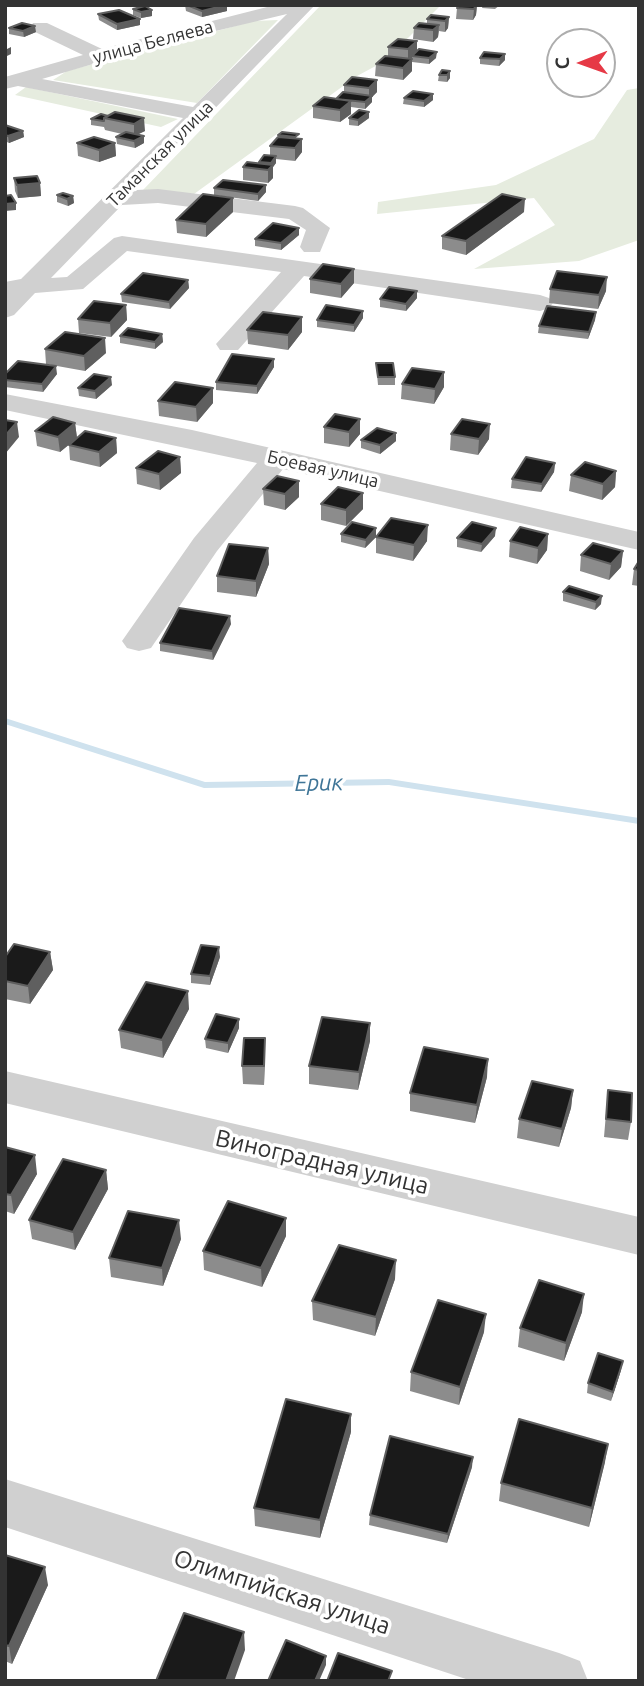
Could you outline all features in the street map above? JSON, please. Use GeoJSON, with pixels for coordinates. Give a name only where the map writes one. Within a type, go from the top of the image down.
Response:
{"type":"FeatureCollection","features":[{"type":"Feature","properties":{"kind":"street","name":"улица Беляева"},"geometry":{"type":"LineString","coordinates":[[9,80],[292,7]]}},
{"type":"Feature","properties":{"kind":"street","name":"Таманская улица"},"geometry":{"type":"LineString","coordinates":[[5,310],[16,286],[116,198],[200,116],[292,7]]}},
{"type":"Feature","properties":{"kind":"street"},"geometry":{"type":"LineString","coordinates":[[40,27],[101,56]]}},
{"type":"Feature","properties":{"kind":"street"},"geometry":{"type":"LineString","coordinates":[[9,80],[200,116]]}},
{"type":"Feature","properties":{"kind":"street"},"geometry":{"type":"LineString","coordinates":[[116,198],[158,196],[295,213],[318,228],[306,257],[229,344]]}},
{"type":"Feature","properties":{"kind":"street"},"geometry":{"type":"LineString","coordinates":[[16,286],[74,285],[122,243],[306,257],[540,303]]}},
{"type":"Feature","properties":{"kind":"street","name":"Боевая улица"},"geometry":{"type":"LineString","coordinates":[[5,402],[276,459],[639,541]]}},
{"type":"Feature","properties":{"kind":"street"},"geometry":{"type":"LineString","coordinates":[[139,641],[205,545],[276,459]]}},
{"type":"Feature","properties":{"kind":"street","name":"Виноградная улица"},"geometry":{"type":"LineString","coordinates":[[5,1087],[639,1236]]}},
{"type":"Feature","properties":{"kind":"street","name":"Олимпийская улица"},"geometry":{"type":"LineString","coordinates":[[5,1503],[559,1681]]}},
{"type":"Feature","properties":{"kind":"shaded area"},"geometry":{"type":"Polygon","coordinates":[[[321,5],[441,5],[385,61],[357,76],[194,194],[143,190],[321,5]]]}},
{"type":"Feature","properties":{"kind":"shaded area"},"geometry":{"type":"Polygon","coordinates":[[[278,20],[197,103],[53,80],[67,71],[254,21],[278,20]]]}},
{"type":"Feature","properties":{"kind":"shaded area"},"geometry":{"type":"Polygon","coordinates":[[[26,87],[178,119],[161,127],[15,95],[26,87]]]}},
{"type":"Feature","properties":{"kind":"shaded area"},"geometry":{"type":"Polygon","coordinates":[[[639,88],[639,240],[579,261],[474,269],[555,225],[534,198],[377,214],[378,202],[496,185],[594,139],[627,90],[639,88]]]}},
{"type":"Feature","properties":{"kind":"building"},"geometry":{"type":"Polygon","coordinates":[[[187,5],[226,5],[202,11],[187,5]]]}},
{"type":"Feature","properties":{"kind":"building"},"geometry":{"type":"Polygon","coordinates":[[[459,5],[476,5],[474,9],[457,8],[459,5]]]}},
{"type":"Feature","properties":{"kind":"building"},"geometry":{"type":"Polygon","coordinates":[[[145,6],[152,10],[141,12],[133,9],[145,6]]]}},
{"type":"Feature","properties":{"kind":"building"},"geometry":{"type":"Polygon","coordinates":[[[119,10],[140,19],[117,24],[98,14],[119,10]]]}},
{"type":"Feature","properties":{"kind":"building"},"geometry":{"type":"Polygon","coordinates":[[[431,15],[449,17],[445,21],[427,19],[431,15]]]}},
{"type":"Feature","properties":{"kind":"building"},"geometry":{"type":"Polygon","coordinates":[[[22,23],[35,26],[23,31],[9,28],[22,23]]]}},
{"type":"Feature","properties":{"kind":"building"},"geometry":{"type":"Polygon","coordinates":[[[419,23],[439,25],[433,30],[414,28],[419,23]]]}},
{"type":"Feature","properties":{"kind":"building"},"geometry":{"type":"Polygon","coordinates":[[[398,39],[417,41],[408,49],[388,47],[398,39]]]}},
{"type":"Feature","properties":{"kind":"building"},"geometry":{"type":"Polygon","coordinates":[[[419,49],[437,52],[429,58],[412,56],[419,49]]]}},
{"type":"Feature","properties":{"kind":"building"},"geometry":{"type":"Polygon","coordinates":[[[484,52],[505,54],[500,59],[480,58],[484,52]]]}},
{"type":"Feature","properties":{"kind":"building"},"geometry":{"type":"Polygon","coordinates":[[[385,56],[412,59],[403,68],[376,64],[385,56]]]}},
{"type":"Feature","properties":{"kind":"building"},"geometry":{"type":"Polygon","coordinates":[[[442,70],[450,71],[447,75],[439,75],[442,70]]]}},
{"type":"Feature","properties":{"kind":"building"},"geometry":{"type":"Polygon","coordinates":[[[352,77],[377,80],[369,88],[344,85],[352,77]]]}},
{"type":"Feature","properties":{"kind":"building"},"geometry":{"type":"Polygon","coordinates":[[[413,91],[433,94],[424,101],[404,98],[413,91]]]}},
{"type":"Feature","properties":{"kind":"building"},"geometry":{"type":"Polygon","coordinates":[[[343,92],[372,96],[365,102],[336,99],[343,92]]]}},
{"type":"Feature","properties":{"kind":"building"},"geometry":{"type":"Polygon","coordinates":[[[324,97],[351,101],[340,110],[313,106],[324,97]]]}},
{"type":"Feature","properties":{"kind":"building"},"geometry":{"type":"Polygon","coordinates":[[[359,110],[369,112],[358,120],[349,118],[359,110]]]}},
{"type":"Feature","properties":{"kind":"building"},"geometry":{"type":"Polygon","coordinates":[[[115,112],[144,118],[134,124],[104,118],[115,112]]]}},
{"type":"Feature","properties":{"kind":"building"},"geometry":{"type":"Polygon","coordinates":[[[101,114],[108,116],[104,121],[91,119],[101,114]]]}},
{"type":"Feature","properties":{"kind":"building"},"geometry":{"type":"Polygon","coordinates":[[[5,125],[23,131],[5,135],[5,125]]]}},
{"type":"Feature","properties":{"kind":"building"},"geometry":{"type":"Polygon","coordinates":[[[126,132],[144,136],[134,141],[116,137],[126,132]]]}},
{"type":"Feature","properties":{"kind":"building"},"geometry":{"type":"Polygon","coordinates":[[[282,132],[299,134],[295,137],[278,135],[282,132]]]}},
{"type":"Feature","properties":{"kind":"building"},"geometry":{"type":"Polygon","coordinates":[[[94,137],[115,143],[99,150],[77,143],[94,137]]]}},
{"type":"Feature","properties":{"kind":"building"},"geometry":{"type":"Polygon","coordinates":[[[278,137],[302,139],[295,148],[270,146],[278,137]]]}},
{"type":"Feature","properties":{"kind":"building"},"geometry":{"type":"Polygon","coordinates":[[[264,155],[276,156],[271,163],[259,162],[264,155]]]}},
{"type":"Feature","properties":{"kind":"building"},"geometry":{"type":"Polygon","coordinates":[[[247,162],[273,165],[268,170],[243,167],[247,162]]]}},
{"type":"Feature","properties":{"kind":"building"},"geometry":{"type":"Polygon","coordinates":[[[37,176],[40,183],[17,185],[14,178],[37,176]]]}},
{"type":"Feature","properties":{"kind":"building"},"geometry":{"type":"Polygon","coordinates":[[[223,180],[266,185],[258,194],[214,188],[223,180]]]}},
{"type":"Feature","properties":{"kind":"building"},"geometry":{"type":"Polygon","coordinates":[[[63,193],[73,196],[67,199],[57,195],[63,193]]]}},
{"type":"Feature","properties":{"kind":"building"},"geometry":{"type":"Polygon","coordinates":[[[203,194],[233,198],[206,224],[176,220],[203,194]]]}},
{"type":"Feature","properties":{"kind":"building"},"geometry":{"type":"Polygon","coordinates":[[[502,194],[525,199],[466,241],[442,236],[502,194]]]}},
{"type":"Feature","properties":{"kind":"building"},"geometry":{"type":"Polygon","coordinates":[[[11,195],[16,203],[5,204],[5,196],[11,195]]]}},
{"type":"Feature","properties":{"kind":"building"},"geometry":{"type":"Polygon","coordinates":[[[273,223],[299,228],[281,243],[255,239],[273,223]]]}},
{"type":"Feature","properties":{"kind":"building"},"geometry":{"type":"Polygon","coordinates":[[[323,264],[354,269],[341,284],[310,279],[323,264]]]}},
{"type":"Feature","properties":{"kind":"building"},"geometry":{"type":"Polygon","coordinates":[[[557,271],[607,277],[599,295],[550,289],[557,271]]]}},
{"type":"Feature","properties":{"kind":"building"},"geometry":{"type":"Polygon","coordinates":[[[143,273],[188,280],[169,302],[121,294],[143,273]]]}},
{"type":"Feature","properties":{"kind":"building"},"geometry":{"type":"Polygon","coordinates":[[[389,287],[417,291],[406,304],[380,299],[389,287]]]}},
{"type":"Feature","properties":{"kind":"building"},"geometry":{"type":"Polygon","coordinates":[[[94,301],[126,305],[110,323],[78,319],[94,301]]]}},
{"type":"Feature","properties":{"kind":"building"},"geometry":{"type":"Polygon","coordinates":[[[326,305],[363,311],[354,325],[317,320],[326,305]]]}},
{"type":"Feature","properties":{"kind":"building"},"geometry":{"type":"Polygon","coordinates":[[[547,306],[596,312],[589,332],[539,326],[547,306]]]}},
{"type":"Feature","properties":{"kind":"building"},"geometry":{"type":"Polygon","coordinates":[[[263,312],[302,317],[288,335],[247,330],[263,312]]]}},
{"type":"Feature","properties":{"kind":"building"},"geometry":{"type":"Polygon","coordinates":[[[128,328],[162,334],[155,342],[120,336],[128,328]]]}},
{"type":"Feature","properties":{"kind":"building"},"geometry":{"type":"Polygon","coordinates":[[[65,332],[105,338],[84,356],[45,349],[65,332]]]}},
{"type":"Feature","properties":{"kind":"building"},"geometry":{"type":"Polygon","coordinates":[[[232,354],[274,359],[257,386],[216,382],[232,354]]]}},
{"type":"Feature","properties":{"kind":"building"},"geometry":{"type":"Polygon","coordinates":[[[18,361],[56,366],[42,384],[5,380],[5,374],[18,361]]]}},
{"type":"Feature","properties":{"kind":"building"},"geometry":{"type":"Polygon","coordinates":[[[376,363],[393,363],[395,377],[378,377],[376,363]]]}},
{"type":"Feature","properties":{"kind":"building"},"geometry":{"type":"Polygon","coordinates":[[[412,368],[444,372],[435,389],[402,384],[412,368]]]}},
{"type":"Feature","properties":{"kind":"building"},"geometry":{"type":"Polygon","coordinates":[[[94,374],[111,377],[95,391],[78,388],[94,374]]]}},
{"type":"Feature","properties":{"kind":"building"},"geometry":{"type":"Polygon","coordinates":[[[175,382],[213,388],[196,407],[158,401],[175,382]]]}},
{"type":"Feature","properties":{"kind":"building"},"geometry":{"type":"Polygon","coordinates":[[[335,414],[360,419],[349,432],[324,427],[335,414]]]}},
{"type":"Feature","properties":{"kind":"building"},"geometry":{"type":"Polygon","coordinates":[[[53,417],[75,423],[58,437],[35,431],[53,417]]]}},
{"type":"Feature","properties":{"kind":"building"},"geometry":{"type":"Polygon","coordinates":[[[462,419],[490,424],[479,439],[451,434],[462,419]]]}},
{"type":"Feature","properties":{"kind":"building"},"geometry":{"type":"Polygon","coordinates":[[[5,420],[17,422],[5,436],[5,420]]]}},
{"type":"Feature","properties":{"kind":"building"},"geometry":{"type":"Polygon","coordinates":[[[377,428],[396,433],[380,445],[361,440],[377,428]]]}},
{"type":"Feature","properties":{"kind":"building"},"geometry":{"type":"Polygon","coordinates":[[[85,431],[116,438],[99,452],[69,445],[85,431]]]}},
{"type":"Feature","properties":{"kind":"building"},"geometry":{"type":"Polygon","coordinates":[[[158,451],[180,457],[159,474],[136,468],[158,451]]]}},
{"type":"Feature","properties":{"kind":"building"},"geometry":{"type":"Polygon","coordinates":[[[526,457],[555,463],[542,484],[512,479],[526,457]]]}},
{"type":"Feature","properties":{"kind":"building"},"geometry":{"type":"Polygon","coordinates":[[[585,462],[616,471],[603,484],[571,475],[585,462]]]}},
{"type":"Feature","properties":{"kind":"building"},"geometry":{"type":"Polygon","coordinates":[[[277,476],[299,481],[285,494],[263,489],[277,476]]]}},
{"type":"Feature","properties":{"kind":"building"},"geometry":{"type":"Polygon","coordinates":[[[338,487],[363,493],[346,510],[321,504],[338,487]]]}},
{"type":"Feature","properties":{"kind":"building"},"geometry":{"type":"Polygon","coordinates":[[[391,518],[428,525],[414,545],[376,537],[391,518]]]}},
{"type":"Feature","properties":{"kind":"building"},"geometry":{"type":"Polygon","coordinates":[[[352,522],[376,528],[366,540],[341,534],[352,522]]]}},
{"type":"Feature","properties":{"kind":"building"},"geometry":{"type":"Polygon","coordinates":[[[472,522],[496,528],[482,544],[457,538],[472,522]]]}},
{"type":"Feature","properties":{"kind":"building"},"geometry":{"type":"Polygon","coordinates":[[[520,527],[548,534],[538,548],[510,541],[520,527]]]}},
{"type":"Feature","properties":{"kind":"building"},"geometry":{"type":"Polygon","coordinates":[[[593,543],[623,551],[611,564],[581,555],[593,543]]]}},
{"type":"Feature","properties":{"kind":"building"},"geometry":{"type":"Polygon","coordinates":[[[229,544],[268,548],[256,581],[217,576],[229,544]]]}},
{"type":"Feature","properties":{"kind":"building"},"geometry":{"type":"Polygon","coordinates":[[[569,586],[602,596],[596,602],[563,592],[569,586]]]}},
{"type":"Feature","properties":{"kind":"building"},"geometry":{"type":"Polygon","coordinates":[[[179,608],[230,616],[212,651],[160,643],[179,608]]]}},
{"type":"Feature","properties":{"kind":"building"},"geometry":{"type":"Polygon","coordinates":[[[14,944],[50,952],[28,986],[5,981],[5,957],[14,944]]]}},
{"type":"Feature","properties":{"kind":"building"},"geometry":{"type":"Polygon","coordinates":[[[201,945],[219,947],[210,976],[191,974],[201,945]]]}},
{"type":"Feature","properties":{"kind":"building"},"geometry":{"type":"Polygon","coordinates":[[[146,982],[188,991],[162,1040],[119,1030],[146,982]]]}},
{"type":"Feature","properties":{"kind":"building"},"geometry":{"type":"Polygon","coordinates":[[[216,1014],[239,1019],[228,1043],[205,1039],[216,1014]]]}},
{"type":"Feature","properties":{"kind":"building"},"geometry":{"type":"Polygon","coordinates":[[[322,1017],[370,1023],[359,1072],[309,1066],[322,1017]]]}},
{"type":"Feature","properties":{"kind":"building"},"geometry":{"type":"Polygon","coordinates":[[[244,1038],[265,1038],[264,1066],[242,1066],[244,1038]]]}},
{"type":"Feature","properties":{"kind":"building"},"geometry":{"type":"Polygon","coordinates":[[[424,1047],[488,1059],[477,1105],[410,1093],[424,1047]]]}},
{"type":"Feature","properties":{"kind":"building"},"geometry":{"type":"Polygon","coordinates":[[[532,1081],[573,1090],[562,1129],[519,1119],[532,1081]]]}},
{"type":"Feature","properties":{"kind":"building"},"geometry":{"type":"Polygon","coordinates":[[[608,1090],[632,1093],[631,1122],[606,1119],[608,1090]]]}},
{"type":"Feature","properties":{"kind":"building"},"geometry":{"type":"Polygon","coordinates":[[[5,1147],[35,1155],[11,1195],[5,1194],[5,1147]]]}},
{"type":"Feature","properties":{"kind":"building"},"geometry":{"type":"Polygon","coordinates":[[[63,1159],[106,1170],[73,1232],[29,1220],[63,1159]]]}},
{"type":"Feature","properties":{"kind":"building"},"geometry":{"type":"Polygon","coordinates":[[[228,1201],[286,1218],[261,1268],[203,1251],[228,1201]]]}},
{"type":"Feature","properties":{"kind":"building"},"geometry":{"type":"Polygon","coordinates":[[[128,1211],[179,1220],[162,1268],[109,1258],[128,1211]]]}},
{"type":"Feature","properties":{"kind":"building"},"geometry":{"type":"Polygon","coordinates":[[[339,1245],[396,1260],[376,1317],[312,1301],[339,1245]]]}},
{"type":"Feature","properties":{"kind":"building"},"geometry":{"type":"Polygon","coordinates":[[[539,1280],[584,1294],[566,1343],[520,1328],[539,1280]]]}},
{"type":"Feature","properties":{"kind":"building"},"geometry":{"type":"Polygon","coordinates":[[[438,1300],[486,1314],[460,1387],[411,1372],[438,1300]]]}},
{"type":"Feature","properties":{"kind":"building"},"geometry":{"type":"Polygon","coordinates":[[[598,1353],[623,1361],[613,1392],[588,1383],[598,1353]]]}},
{"type":"Feature","properties":{"kind":"building"},"geometry":{"type":"Polygon","coordinates":[[[286,1399],[351,1414],[320,1520],[254,1508],[286,1399]]]}},
{"type":"Feature","properties":{"kind":"building"},"geometry":{"type":"Polygon","coordinates":[[[519,1419],[608,1444],[592,1508],[501,1483],[519,1419]]]}},
{"type":"Feature","properties":{"kind":"building"},"geometry":{"type":"Polygon","coordinates":[[[390,1436],[473,1457],[448,1534],[370,1515],[390,1436]]]}},
{"type":"Feature","properties":{"kind":"building"},"geometry":{"type":"Polygon","coordinates":[[[5,1555],[45,1567],[9,1646],[5,1645],[5,1555]]]}},
{"type":"Feature","properties":{"kind":"building"},"geometry":{"type":"Polygon","coordinates":[[[184,1613],[244,1632],[226,1681],[156,1681],[184,1613]]]}},
{"type":"Feature","properties":{"kind":"building"},"geometry":{"type":"Polygon","coordinates":[[[286,1640],[326,1656],[315,1681],[268,1681],[286,1640]]]}},
{"type":"Feature","properties":{"kind":"building"},"geometry":{"type":"Polygon","coordinates":[[[338,1653],[392,1671],[388,1681],[327,1681],[338,1653]]]}},
{"type":"Feature","properties":{"kind":"waterway","name":"Ерик"},"geometry":{"type":"LineString","coordinates":[[5,721],[204,785],[389,782],[639,821]]}}]}
